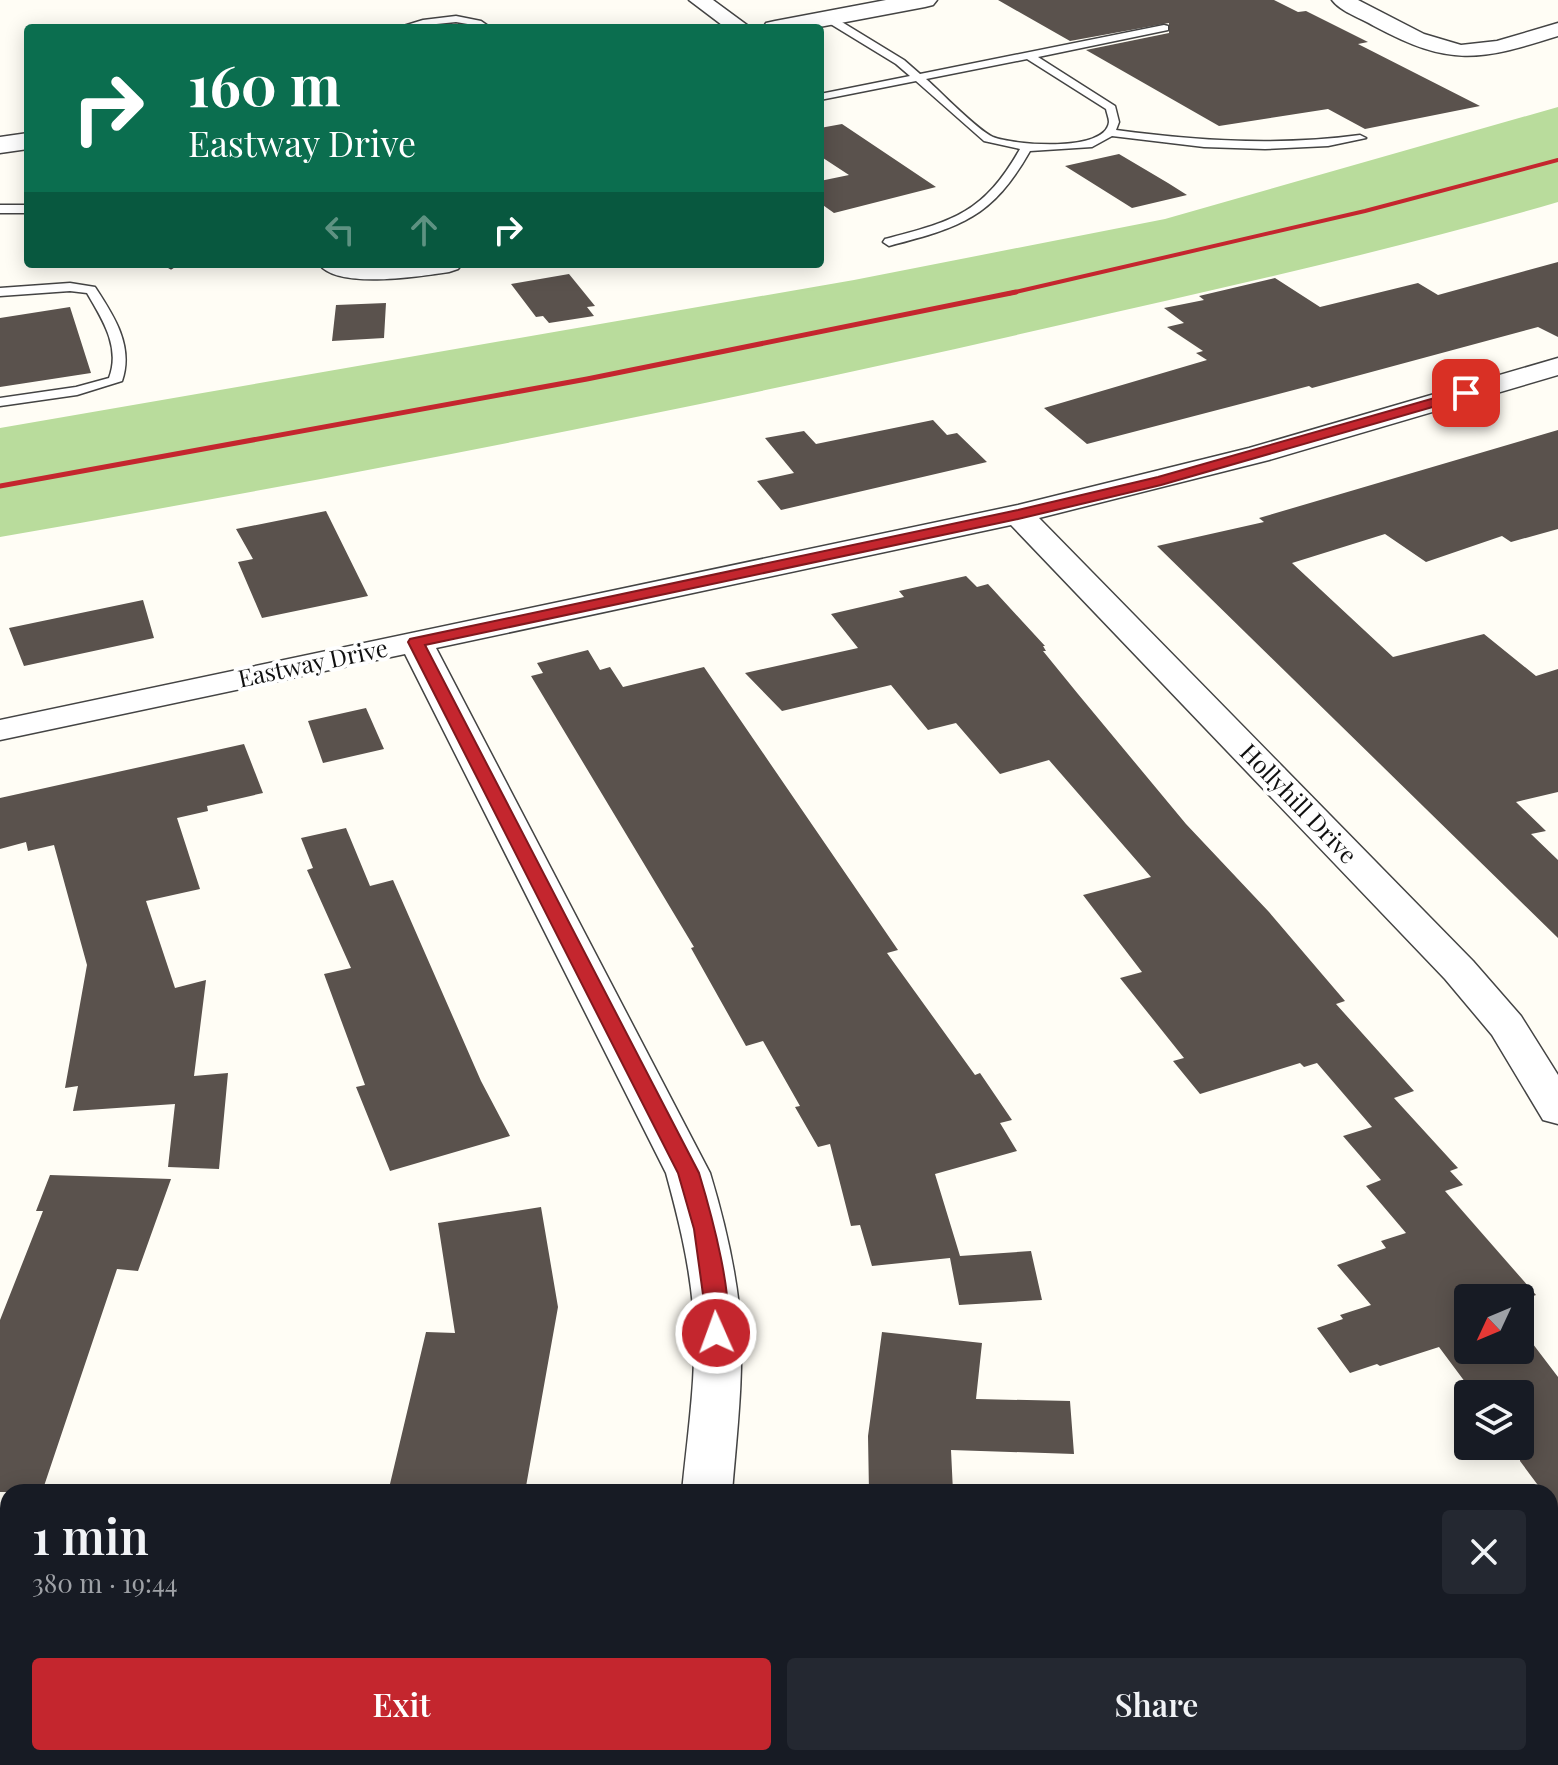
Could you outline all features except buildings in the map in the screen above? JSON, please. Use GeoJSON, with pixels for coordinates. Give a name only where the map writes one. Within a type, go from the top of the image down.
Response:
{"type":"FeatureCollection","features":[{"type":"Feature","properties":{"kind":"street"},"geometry":{"type":"LineString","coordinates":[[699,0],[734,24]]}},
{"type":"Feature","properties":{"kind":"street"},"geometry":{"type":"LineString","coordinates":[[796,24],[925,0]]}},
{"type":"Feature","properties":{"kind":"street"},"geometry":{"type":"LineString","coordinates":[[1342,0],[1452,51],[1492,48],[1558,29]]}},
{"type":"Feature","properties":{"kind":"street"},"geometry":{"type":"LineString","coordinates":[[0,145],[24,142]]}},
{"type":"Feature","properties":{"kind":"street"},"geometry":{"type":"LineString","coordinates":[[348,268],[367,273],[426,268]]}},
{"type":"Feature","properties":{"kind":"street","name":"Eastway Drive"},"geometry":{"type":"LineString","coordinates":[[0,730],[1018,514],[1259,454],[1558,366]]}},
{"type":"Feature","properties":{"kind":"street","name":"Hollyhill Drive"},"geometry":{"type":"LineString","coordinates":[[1018,514],[1459,970],[1507,1026],[1558,1109]]}},
{"type":"Feature","properties":{"kind":"street"},"geometry":{"type":"LineString","coordinates":[[416,642],[688,1173],[705,1229],[716,1309],[714,1406],[708,1484]]}},
{"type":"Feature","properties":{"kind":"lane"},"geometry":{"type":"LineString","coordinates":[[828,18],[900,62],[988,139],[1026,148],[1062,149],[1092,144],[1110,132],[1114,122],[1111,108],[1029,56]]}},
{"type":"Feature","properties":{"kind":"lane"},"geometry":{"type":"LineString","coordinates":[[427,24],[471,19],[479,24]]}},
{"type":"Feature","properties":{"kind":"lane"},"geometry":{"type":"LineString","coordinates":[[824,96],[1164,28]]}},
{"type":"Feature","properties":{"kind":"lane"},"geometry":{"type":"LineString","coordinates":[[1110,132],[1266,148],[1309,147],[1360,138]]}},
{"type":"Feature","properties":{"kind":"lane"},"geometry":{"type":"LineString","coordinates":[[889,242],[958,221],[988,205],[1015,169],[1026,148]]}},
{"type":"Feature","properties":{"kind":"lane"},"geometry":{"type":"LineString","coordinates":[[0,209],[24,209]]}},
{"type":"Feature","properties":{"kind":"lane"},"geometry":{"type":"LineString","coordinates":[[0,292],[70,287],[91,290],[113,327],[122,359],[122,369],[115,381],[77,391],[0,402]]}},
{"type":"Feature","properties":{"kind":"green space"},"geometry":{"type":"Polygon","coordinates":[[[1558,107],[1558,202],[1496,220],[1248,282],[796,384],[399,464],[0,537],[0,428],[854,280],[1165,219],[1558,107]]]}},
{"type":"Feature","properties":{"kind":"railway"},"geometry":{"type":"LineString","coordinates":[[1013,293],[1365,211],[1558,160]]}},
{"type":"Feature","properties":{"kind":"railway"},"geometry":{"type":"LineString","coordinates":[[0,486],[587,379],[1013,293]]}},
{"type":"Feature","properties":{"kind":"railway"},"geometry":{"type":"LineString","coordinates":[[1007,294],[1013,293]]}},
{"type":"Feature","properties":{"kind":"route"},"geometry":{"type":"LineString","coordinates":[[716,1333],[716,1309],[705,1229],[688,1173],[416,642],[1018,514],[1259,454],[1466,393]]}}]}
